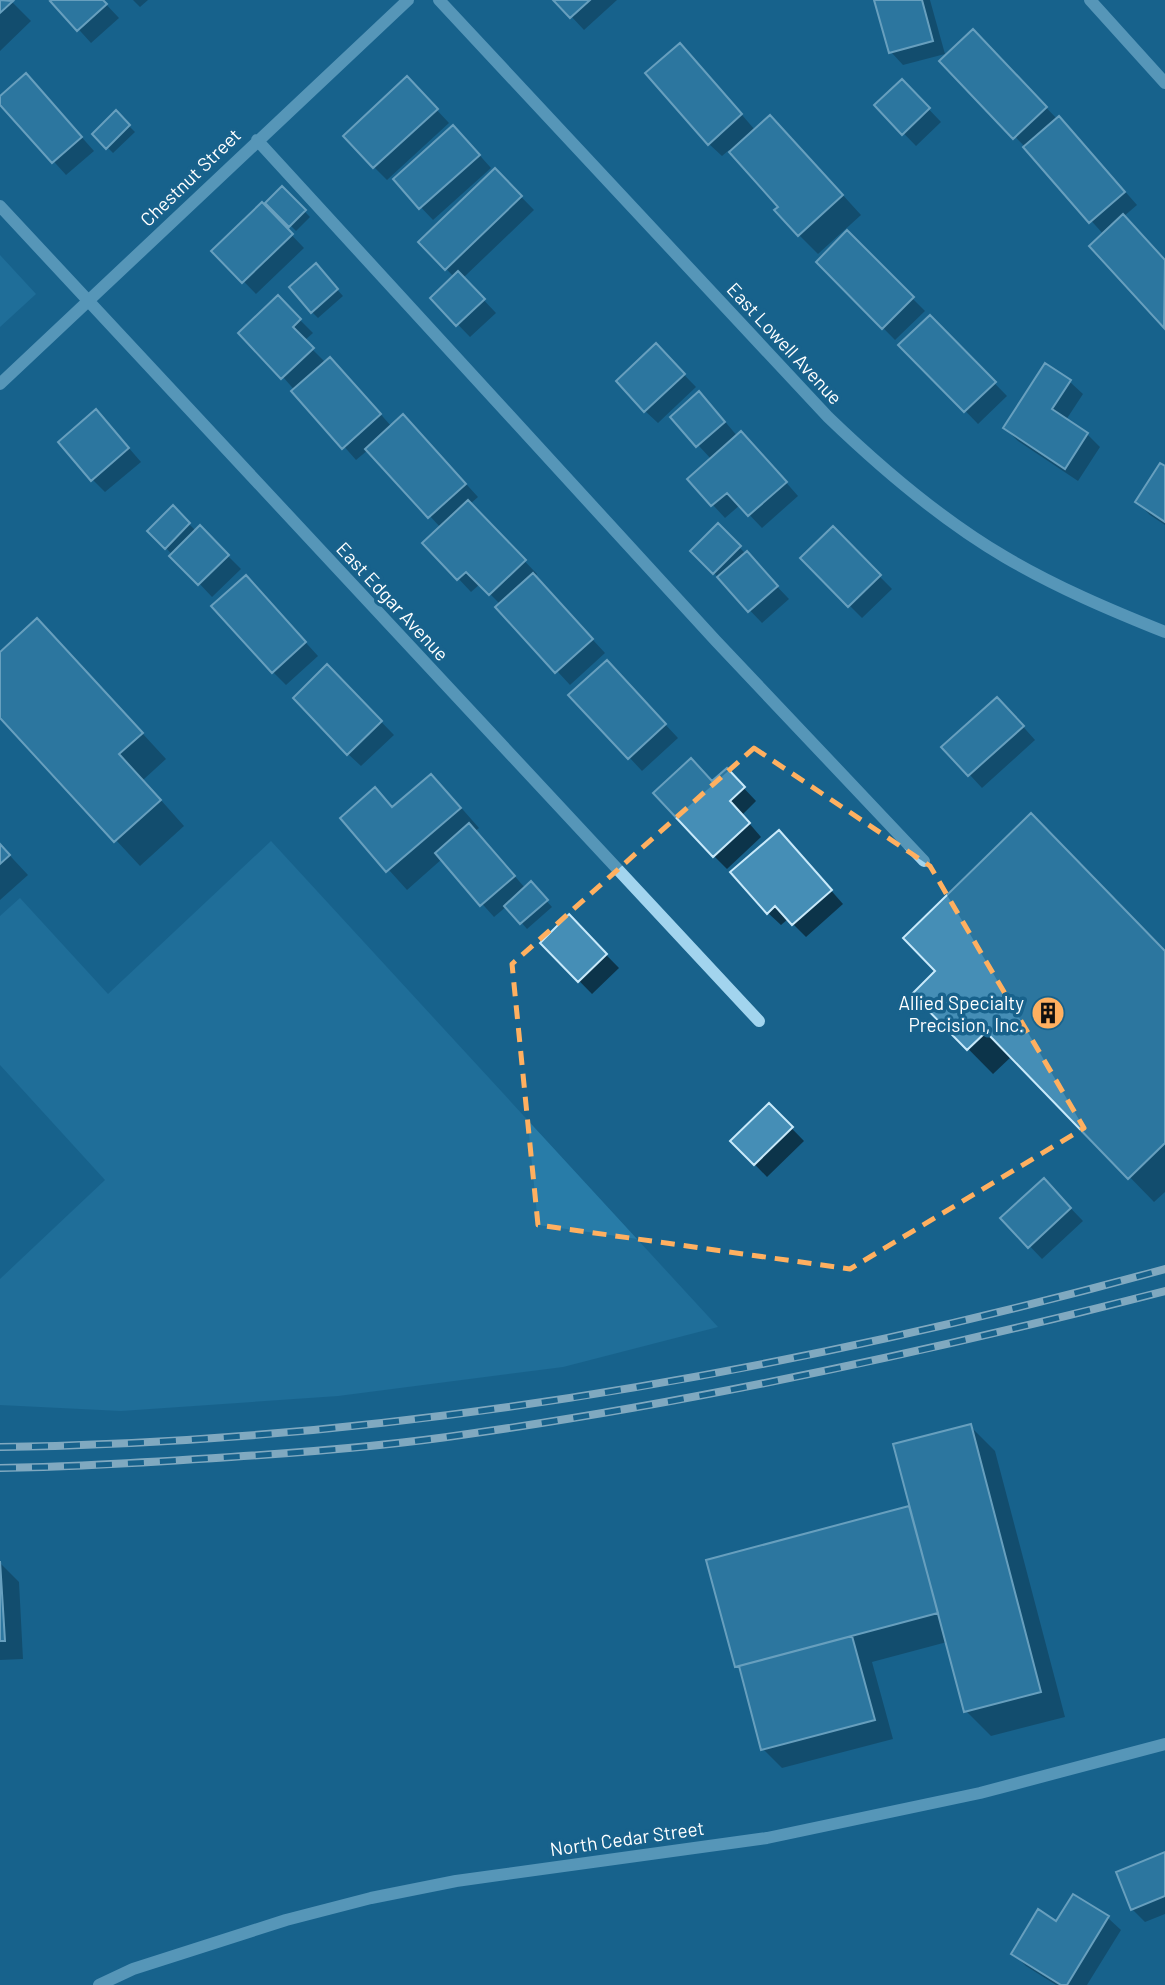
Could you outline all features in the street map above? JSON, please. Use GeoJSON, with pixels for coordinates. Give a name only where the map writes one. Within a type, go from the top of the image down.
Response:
{"type":"FeatureCollection","features":[{"type":"Feature","properties":{"kind":"street","name":"Chestnut Street"},"geometry":{"type":"LineString","coordinates":[[0,384],[408,0]]}},
{"type":"Feature","properties":{"kind":"street","name":"East Lowell Avenue"},"geometry":{"type":"LineString","coordinates":[[439,0],[828,417],[871,458],[948,520],[1004,556],[1091,603],[1165,632]]}},
{"type":"Feature","properties":{"kind":"street"},"geometry":{"type":"LineString","coordinates":[[1090,0],[1164,81]]}},
{"type":"Feature","properties":{"kind":"street"},"geometry":{"type":"LineString","coordinates":[[257,140],[716,641],[923,861]]}},
{"type":"Feature","properties":{"kind":"street","name":"East Edgar Avenue"},"geometry":{"type":"LineString","coordinates":[[0,206],[759,1021]]}},
{"type":"Feature","properties":{"kind":"street","name":"North Cedar Street"},"geometry":{"type":"LineString","coordinates":[[99,1985],[133,1969],[286,1920],[371,1898],[456,1881],[767,1838],[980,1793],[1165,1744]]}},
{"type":"Feature","properties":{"kind":"highlighted area"},"geometry":{"type":"Polygon","coordinates":[[[754,748],[930,866],[1084,1128],[850,1269],[538,1225],[512,964],[754,748]]]}},
{"type":"Feature","properties":{"kind":"shaded area"},"geometry":{"type":"Polygon","coordinates":[[[0,255],[36,294],[0,327],[0,255]]]}},
{"type":"Feature","properties":{"kind":"shaded area"},"geometry":{"type":"Polygon","coordinates":[[[271,841],[718,1327],[563,1367],[338,1396],[121,1411],[0,1405],[0,1279],[105,1180],[0,1065],[0,916],[20,898],[108,994],[271,841]]]}},
{"type":"Feature","properties":{"kind":"building"},"geometry":{"type":"Polygon","coordinates":[[[0,0],[13,1],[0,13],[0,0]]]}},
{"type":"Feature","properties":{"kind":"building"},"geometry":{"type":"Polygon","coordinates":[[[103,0],[107,4],[77,31],[50,1],[103,0]]]}},
{"type":"Feature","properties":{"kind":"building"},"geometry":{"type":"Polygon","coordinates":[[[553,0],[590,0],[570,18],[553,0]]]}},
{"type":"Feature","properties":{"kind":"building"},"geometry":{"type":"Polygon","coordinates":[[[874,0],[922,0],[933,41],[889,53],[874,0]]]}},
{"type":"Feature","properties":{"kind":"building"},"geometry":{"type":"Polygon","coordinates":[[[973,29],[1047,107],[1013,139],[939,61],[973,29]]]}},
{"type":"Feature","properties":{"kind":"building"},"geometry":{"type":"Polygon","coordinates":[[[680,43],[742,114],[708,145],[645,73],[680,43]]]}},
{"type":"Feature","properties":{"kind":"building"},"geometry":{"type":"Polygon","coordinates":[[[26,73],[82,137],[52,163],[0,105],[0,96],[26,73]]]}},
{"type":"Feature","properties":{"kind":"building"},"geometry":{"type":"Polygon","coordinates":[[[407,76],[438,109],[373,168],[343,136],[407,76]]]}},
{"type":"Feature","properties":{"kind":"building"},"geometry":{"type":"Polygon","coordinates":[[[902,79],[930,108],[902,135],[874,105],[902,79]]]}},
{"type":"Feature","properties":{"kind":"building"},"geometry":{"type":"Polygon","coordinates":[[[116,110],[130,125],[106,149],[92,134],[116,110]]]}},
{"type":"Feature","properties":{"kind":"building"},"geometry":{"type":"Polygon","coordinates":[[[770,115],[843,195],[798,236],[774,210],[778,207],[729,152],[770,115]]]}},
{"type":"Feature","properties":{"kind":"building"},"geometry":{"type":"Polygon","coordinates":[[[1059,116],[1125,192],[1089,223],[1023,147],[1059,116]]]}},
{"type":"Feature","properties":{"kind":"building"},"geometry":{"type":"Polygon","coordinates":[[[453,125],[480,155],[419,209],[393,179],[453,125]]]}},
{"type":"Feature","properties":{"kind":"building"},"geometry":{"type":"Polygon","coordinates":[[[495,168],[522,196],[445,270],[418,242],[495,168]]]}},
{"type":"Feature","properties":{"kind":"building"},"geometry":{"type":"Polygon","coordinates":[[[282,186],[306,210],[289,227],[265,203],[282,186]]]}},
{"type":"Feature","properties":{"kind":"building"},"geometry":{"type":"Polygon","coordinates":[[[262,202],[293,234],[242,283],[211,251],[262,202]]]}},
{"type":"Feature","properties":{"kind":"building"},"geometry":{"type":"Polygon","coordinates":[[[1123,214],[1165,260],[1164,328],[1089,246],[1123,214]]]}},
{"type":"Feature","properties":{"kind":"building"},"geometry":{"type":"Polygon","coordinates":[[[847,230],[914,297],[882,329],[816,262],[847,230]]]}},
{"type":"Feature","properties":{"kind":"building"},"geometry":{"type":"Polygon","coordinates":[[[316,263],[338,289],[311,313],[289,287],[316,263]]]}},
{"type":"Feature","properties":{"kind":"building"},"geometry":{"type":"Polygon","coordinates":[[[458,271],[485,299],[456,326],[430,298],[458,271]]]}},
{"type":"Feature","properties":{"kind":"building"},"geometry":{"type":"Polygon","coordinates":[[[278,295],[301,319],[293,327],[314,348],[281,379],[238,333],[278,295]]]}},
{"type":"Feature","properties":{"kind":"building"},"geometry":{"type":"Polygon","coordinates":[[[930,315],[996,382],[964,412],[898,345],[930,315]]]}},
{"type":"Feature","properties":{"kind":"building"},"geometry":{"type":"Polygon","coordinates":[[[656,343],[685,374],[644,412],[616,381],[656,343]]]}},
{"type":"Feature","properties":{"kind":"building"},"geometry":{"type":"Polygon","coordinates":[[[330,357],[381,414],[342,449],[291,391],[330,357]]]}},
{"type":"Feature","properties":{"kind":"building"},"geometry":{"type":"Polygon","coordinates":[[[1045,363],[1071,380],[1052,409],[1088,433],[1065,469],[1003,428],[1045,363]]]}},
{"type":"Feature","properties":{"kind":"building"},"geometry":{"type":"Polygon","coordinates":[[[699,391],[725,422],[696,447],[670,417],[699,391]]]}},
{"type":"Feature","properties":{"kind":"building"},"geometry":{"type":"Polygon","coordinates":[[[96,409],[129,448],[91,481],[58,442],[96,409]]]}},
{"type":"Feature","properties":{"kind":"building"},"geometry":{"type":"Polygon","coordinates":[[[403,414],[466,484],[428,518],[365,449],[403,414]]]}},
{"type":"Feature","properties":{"kind":"building"},"geometry":{"type":"Polygon","coordinates":[[[741,431],[787,482],[748,516],[727,493],[711,506],[687,479],[741,431]]]}},
{"type":"Feature","properties":{"kind":"building"},"geometry":{"type":"Polygon","coordinates":[[[1160,463],[1165,466],[1165,522],[1135,502],[1160,463]]]}},
{"type":"Feature","properties":{"kind":"building"},"geometry":{"type":"Polygon","coordinates":[[[468,500],[526,560],[489,595],[466,572],[457,580],[422,543],[468,500]]]}},
{"type":"Feature","properties":{"kind":"building"},"geometry":{"type":"Polygon","coordinates":[[[173,505],[190,523],[165,549],[147,531],[173,505]]]}},
{"type":"Feature","properties":{"kind":"building"},"geometry":{"type":"Polygon","coordinates":[[[718,523],[741,546],[713,574],[690,551],[718,523]]]}},
{"type":"Feature","properties":{"kind":"building"},"geometry":{"type":"Polygon","coordinates":[[[200,525],[229,555],[198,585],[169,556],[200,525]]]}},
{"type":"Feature","properties":{"kind":"building"},"geometry":{"type":"Polygon","coordinates":[[[833,526],[881,575],[848,607],[800,558],[833,526]]]}},
{"type":"Feature","properties":{"kind":"building"},"geometry":{"type":"Polygon","coordinates":[[[747,551],[778,586],[748,612],[717,577],[747,551]]]}},
{"type":"Feature","properties":{"kind":"building"},"geometry":{"type":"Polygon","coordinates":[[[533,573],[593,639],[555,673],[495,607],[533,573]]]}},
{"type":"Feature","properties":{"kind":"building"},"geometry":{"type":"Polygon","coordinates":[[[246,575],[306,642],[272,673],[211,606],[246,575]]]}},
{"type":"Feature","properties":{"kind":"building"},"geometry":{"type":"Polygon","coordinates":[[[37,618],[143,733],[119,754],[161,800],[114,842],[0,718],[0,652],[37,618]]]}},
{"type":"Feature","properties":{"kind":"building"},"geometry":{"type":"Polygon","coordinates":[[[607,660],[666,724],[628,759],[568,695],[607,660]]]}},
{"type":"Feature","properties":{"kind":"building"},"geometry":{"type":"Polygon","coordinates":[[[327,664],[382,721],[347,755],[293,698],[327,664]]]}},
{"type":"Feature","properties":{"kind":"building"},"geometry":{"type":"Polygon","coordinates":[[[997,697],[1024,726],[968,776],[941,747],[997,697]]]}},
{"type":"Feature","properties":{"kind":"building"},"geometry":{"type":"Polygon","coordinates":[[[691,758],[712,781],[727,768],[745,787],[730,801],[750,823],[713,857],[653,793],[691,758]]]}},
{"type":"Feature","properties":{"kind":"building"},"geometry":{"type":"Polygon","coordinates":[[[431,774],[461,808],[386,872],[340,818],[375,787],[392,807],[431,774]]]}},
{"type":"Feature","properties":{"kind":"building","name":"Allied Specialty Precision, Inc."},"geometry":{"type":"Polygon","coordinates":[[[1031,813],[1165,951],[1165,1143],[1128,1179],[986,1032],[967,1050],[912,994],[935,971],[903,938],[1031,813]]]}},
{"type":"Feature","properties":{"kind":"building"},"geometry":{"type":"Polygon","coordinates":[[[469,823],[515,876],[480,906],[435,853],[469,823]]]}},
{"type":"Feature","properties":{"kind":"building"},"geometry":{"type":"Polygon","coordinates":[[[779,830],[832,890],[792,925],[775,906],[767,914],[730,872],[779,830]]]}},
{"type":"Feature","properties":{"kind":"building"},"geometry":{"type":"Polygon","coordinates":[[[0,844],[10,855],[0,864],[0,844]]]}},
{"type":"Feature","properties":{"kind":"building"},"geometry":{"type":"Polygon","coordinates":[[[531,881],[548,900],[520,924],[504,906],[531,881]]]}},
{"type":"Feature","properties":{"kind":"building"},"geometry":{"type":"Polygon","coordinates":[[[569,914],[607,954],[578,982],[540,943],[569,914]]]}},
{"type":"Feature","properties":{"kind":"building"},"geometry":{"type":"Polygon","coordinates":[[[769,1103],[793,1127],[754,1165],[730,1141],[769,1103]]]}},
{"type":"Feature","properties":{"kind":"building"},"geometry":{"type":"Polygon","coordinates":[[[1044,1178],[1071,1208],[1028,1248],[1000,1218],[1044,1178]]]}},
{"type":"Feature","properties":{"kind":"building"},"geometry":{"type":"Polygon","coordinates":[[[971,1424],[1041,1692],[964,1712],[893,1444],[971,1424]]]}},
{"type":"Feature","properties":{"kind":"building"},"geometry":{"type":"Polygon","coordinates":[[[909,1506],[938,1613],[735,1667],[706,1560],[909,1506]]]}},
{"type":"Feature","properties":{"kind":"building"},"geometry":{"type":"Polygon","coordinates":[[[0,1561],[5,1641],[0,1641],[0,1561]]]}},
{"type":"Feature","properties":{"kind":"building"},"geometry":{"type":"Polygon","coordinates":[[[852,1636],[875,1720],[761,1750],[739,1666],[852,1636]]]}},
{"type":"Feature","properties":{"kind":"building"},"geometry":{"type":"Polygon","coordinates":[[[1165,1852],[1165,1896],[1131,1910],[1116,1872],[1165,1852]]]}},
{"type":"Feature","properties":{"kind":"building"},"geometry":{"type":"Polygon","coordinates":[[[1073,1894],[1109,1916],[1067,1985],[1061,1985],[1011,1954],[1038,1909],[1056,1921],[1073,1894]]]}},
{"type":"Feature","properties":{"kind":"railway"},"geometry":{"type":"LineString","coordinates":[[0,1447],[148,1442],[295,1432],[442,1416],[588,1395],[734,1370],[878,1340],[1165,1269]]}},
{"type":"Feature","properties":{"kind":"railway"},"geometry":{"type":"LineString","coordinates":[[0,1468],[116,1464],[320,1451],[556,1421],[818,1372],[992,1334],[1165,1291]]}},
{"type":"Feature","properties":{"kind":"place","name":"Allied Specialty Precision, Inc."},"geometry":{"type":"Point","coordinates":[1048,1013]}}]}
